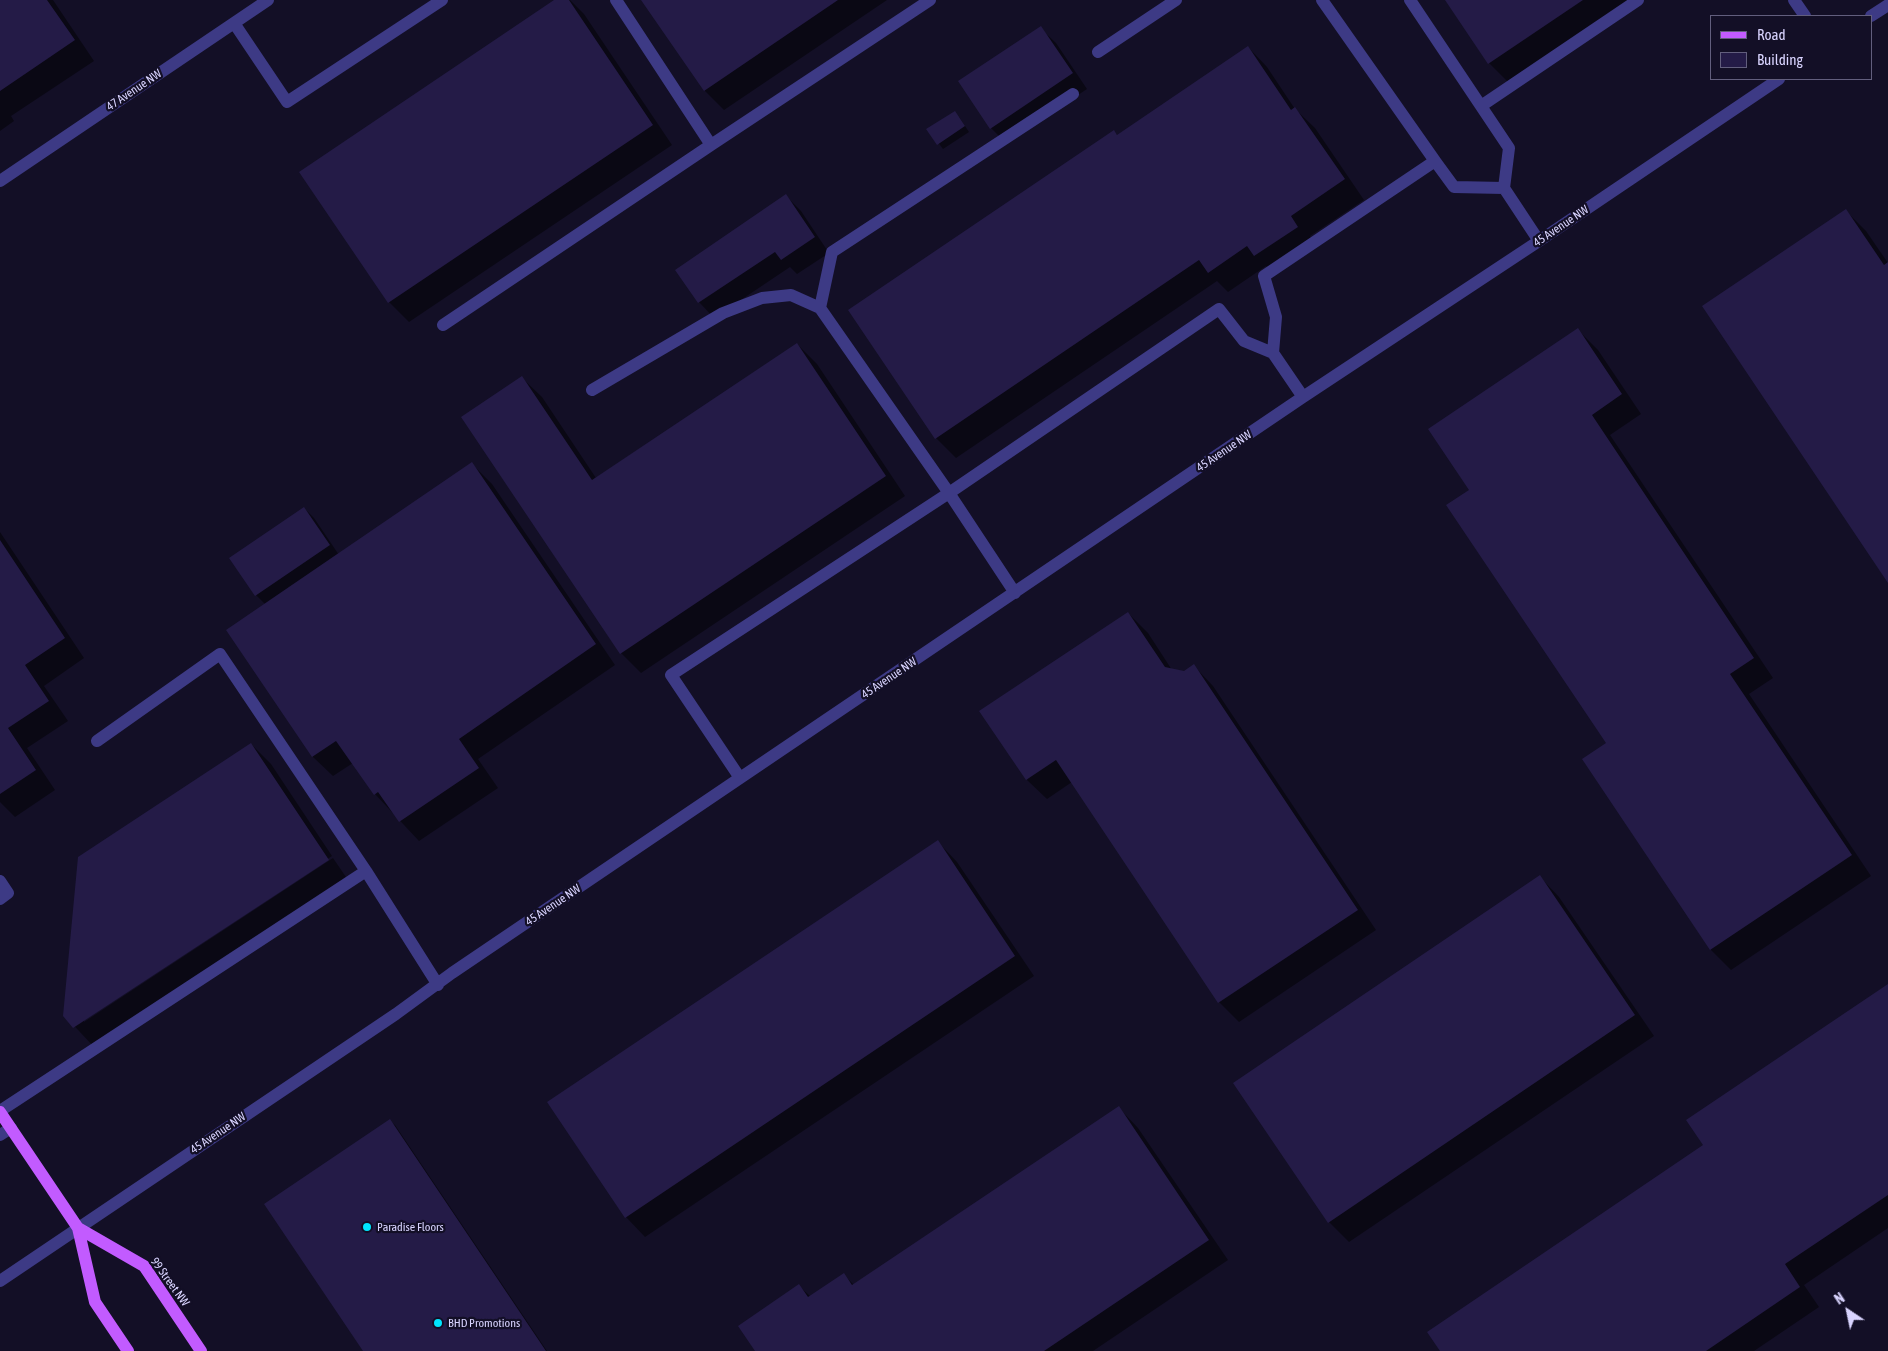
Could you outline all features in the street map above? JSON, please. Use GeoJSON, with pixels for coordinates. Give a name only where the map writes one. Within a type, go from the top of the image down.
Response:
{"type":"FeatureCollection","features":[{"type":"Feature","properties":{"kind":"main road","name":"99 Street NW"},"geometry":{"type":"LineString","coordinates":[[0,1111],[5,1132],[78,1228],[144,1266],[201,1351]]}},
{"type":"Feature","properties":{"kind":"main road","name":"99 Street NW"},"geometry":{"type":"LineString","coordinates":[[78,1228],[95,1302],[128,1351]]}},
{"type":"Feature","properties":{"kind":"street","name":"47 Avenue NW"},"geometry":{"type":"LineString","coordinates":[[0,181],[268,0]]}},
{"type":"Feature","properties":{"kind":"street"},"geometry":{"type":"LineString","coordinates":[[234,23],[287,102],[442,0]]}},
{"type":"Feature","properties":{"kind":"street"},"geometry":{"type":"LineString","coordinates":[[616,0],[711,145]]}},
{"type":"Feature","properties":{"kind":"street"},"geometry":{"type":"LineString","coordinates":[[443,325],[930,0]]}},
{"type":"Feature","properties":{"kind":"street"},"geometry":{"type":"LineString","coordinates":[[1098,52],[1176,0]]}},
{"type":"Feature","properties":{"kind":"street"},"geometry":{"type":"LineString","coordinates":[[1322,0],[1454,187],[1504,188]]}},
{"type":"Feature","properties":{"kind":"street"},"geometry":{"type":"LineString","coordinates":[[1410,0],[1509,148],[1504,188],[1539,241]]}},
{"type":"Feature","properties":{"kind":"street"},"geometry":{"type":"LineString","coordinates":[[1481,106],[1638,0]]}},
{"type":"Feature","properties":{"kind":"street"},"geometry":{"type":"LineString","coordinates":[[1794,0],[1804,15]]}},
{"type":"Feature","properties":{"kind":"street"},"geometry":{"type":"LineString","coordinates":[[1873,15],[1888,5]]}},
{"type":"Feature","properties":{"kind":"street","name":"45 Avenue NW"},"geometry":{"type":"LineString","coordinates":[[0,1281],[1303,397],[1778,80]]}},
{"type":"Feature","properties":{"kind":"street"},"geometry":{"type":"LineString","coordinates":[[820,308],[832,252],[1073,94]]}},
{"type":"Feature","properties":{"kind":"street"},"geometry":{"type":"LineString","coordinates":[[1273,353],[1276,317],[1264,276],[1435,161]]}},
{"type":"Feature","properties":{"kind":"street"},"geometry":{"type":"LineString","coordinates":[[592,390],[722,313],[762,298],[791,296],[820,308],[949,493],[1015,593]]}},
{"type":"Feature","properties":{"kind":"street"},"geometry":{"type":"LineString","coordinates":[[740,778],[671,675],[949,493],[1218,309],[1244,341],[1273,353],[1303,397]]}},
{"type":"Feature","properties":{"kind":"street"},"geometry":{"type":"LineString","coordinates":[[97,741],[220,654],[366,871],[438,984]]}},
{"type":"Feature","properties":{"kind":"street"},"geometry":{"type":"LineString","coordinates":[[0,1111],[366,871]]}},
{"type":"Feature","properties":{"kind":"street"},"geometry":{"type":"LineString","coordinates":[[0,881],[8,893],[0,899]]}},
{"type":"Feature","properties":{"kind":"building"},"geometry":{"type":"Polygon","coordinates":[[[0,0],[47,0],[75,40],[0,91],[0,0]]]}},
{"type":"Feature","properties":{"kind":"building"},"geometry":{"type":"Polygon","coordinates":[[[554,0],[569,0],[653,125],[388,303],[299,172],[554,0]]]}},
{"type":"Feature","properties":{"kind":"building"},"geometry":{"type":"Polygon","coordinates":[[[641,0],[838,0],[704,91],[641,0]]]}},
{"type":"Feature","properties":{"kind":"building"},"geometry":{"type":"Polygon","coordinates":[[[1445,0],[1583,0],[1488,64],[1445,0]]]}},
{"type":"Feature","properties":{"kind":"building"},"geometry":{"type":"Polygon","coordinates":[[[1041,26],[1073,73],[990,129],[958,81],[1041,26]]]}},
{"type":"Feature","properties":{"kind":"building"},"geometry":{"type":"Polygon","coordinates":[[[1248,46],[1291,110],[1295,107],[1345,179],[1291,216],[1298,227],[1254,256],[1247,246],[1208,273],[1199,260],[935,439],[848,310],[1114,130],[1117,135],[1248,46]]]}},
{"type":"Feature","properties":{"kind":"building"},"geometry":{"type":"Polygon","coordinates":[[[955,111],[965,126],[937,145],[926,129],[955,111]]]}},
{"type":"Feature","properties":{"kind":"building"},"geometry":{"type":"Polygon","coordinates":[[[786,194],[815,237],[781,260],[775,252],[698,303],[675,270],[786,194]]]}},
{"type":"Feature","properties":{"kind":"building"},"geometry":{"type":"Polygon","coordinates":[[[1846,209],[1884,265],[1888,262],[1888,583],[1702,306],[1846,209]]]}},
{"type":"Feature","properties":{"kind":"building"},"geometry":{"type":"Polygon","coordinates":[[[1578,328],[1622,394],[1592,415],[1754,658],[1730,674],[1852,855],[1710,950],[1582,759],[1606,743],[1446,505],[1469,490],[1428,429],[1578,328]]]}},
{"type":"Feature","properties":{"kind":"building"},"geometry":{"type":"Polygon","coordinates":[[[797,343],[886,476],[620,654],[461,417],[522,376],[592,480],[797,343]]]}},
{"type":"Feature","properties":{"kind":"building"},"geometry":{"type":"Polygon","coordinates":[[[472,462],[596,644],[459,739],[479,768],[399,822],[378,792],[374,795],[336,741],[312,757],[226,630],[472,462]]]}},
{"type":"Feature","properties":{"kind":"building"},"geometry":{"type":"Polygon","coordinates":[[[304,507],[330,545],[255,596],[229,558],[304,507]]]}},
{"type":"Feature","properties":{"kind":"building"},"geometry":{"type":"Polygon","coordinates":[[[0,540],[65,638],[25,665],[49,701],[8,728],[36,770],[0,794],[0,540]]]}},
{"type":"Feature","properties":{"kind":"building"},"geometry":{"type":"Polygon","coordinates":[[[1128,612],[1165,667],[1184,671],[1194,664],[1358,910],[1218,1003],[1056,760],[1026,780],[979,711],[1128,612]]]}},
{"type":"Feature","properties":{"kind":"building"},"geometry":{"type":"Polygon","coordinates":[[[251,743],[329,860],[73,1028],[63,1016],[78,857],[251,743]]]}},
{"type":"Feature","properties":{"kind":"building"},"geometry":{"type":"Polygon","coordinates":[[[938,840],[1015,956],[625,1218],[547,1102],[938,840]]]}},
{"type":"Feature","properties":{"kind":"building"},"geometry":{"type":"Polygon","coordinates":[[[1540,875],[1635,1015],[1328,1223],[1233,1083],[1540,875]]]}},
{"type":"Feature","properties":{"kind":"building"},"geometry":{"type":"Polygon","coordinates":[[[1888,984],[1888,1195],[1785,1264],[1800,1287],[1706,1351],[1440,1351],[1427,1332],[1703,1145],[1686,1120],[1888,984]]]}},
{"type":"Feature","properties":{"kind":"building"},"geometry":{"type":"Polygon","coordinates":[[[1119,1106],[1209,1240],[1044,1351],[755,1351],[738,1326],[799,1284],[808,1297],[844,1273],[852,1285],[1119,1106]]]}},
{"type":"Feature","properties":{"kind":"building"},"geometry":{"type":"Polygon","coordinates":[[[390,1119],[546,1351],[363,1351],[264,1204],[390,1119]]]}},
{"type":"Feature","properties":{"kind":"place","name":"Paradise Floors"},"geometry":{"type":"Point","coordinates":[367,1227]}},
{"type":"Feature","properties":{"kind":"place","name":"BHD Promotions"},"geometry":{"type":"Point","coordinates":[438,1323]}}]}
